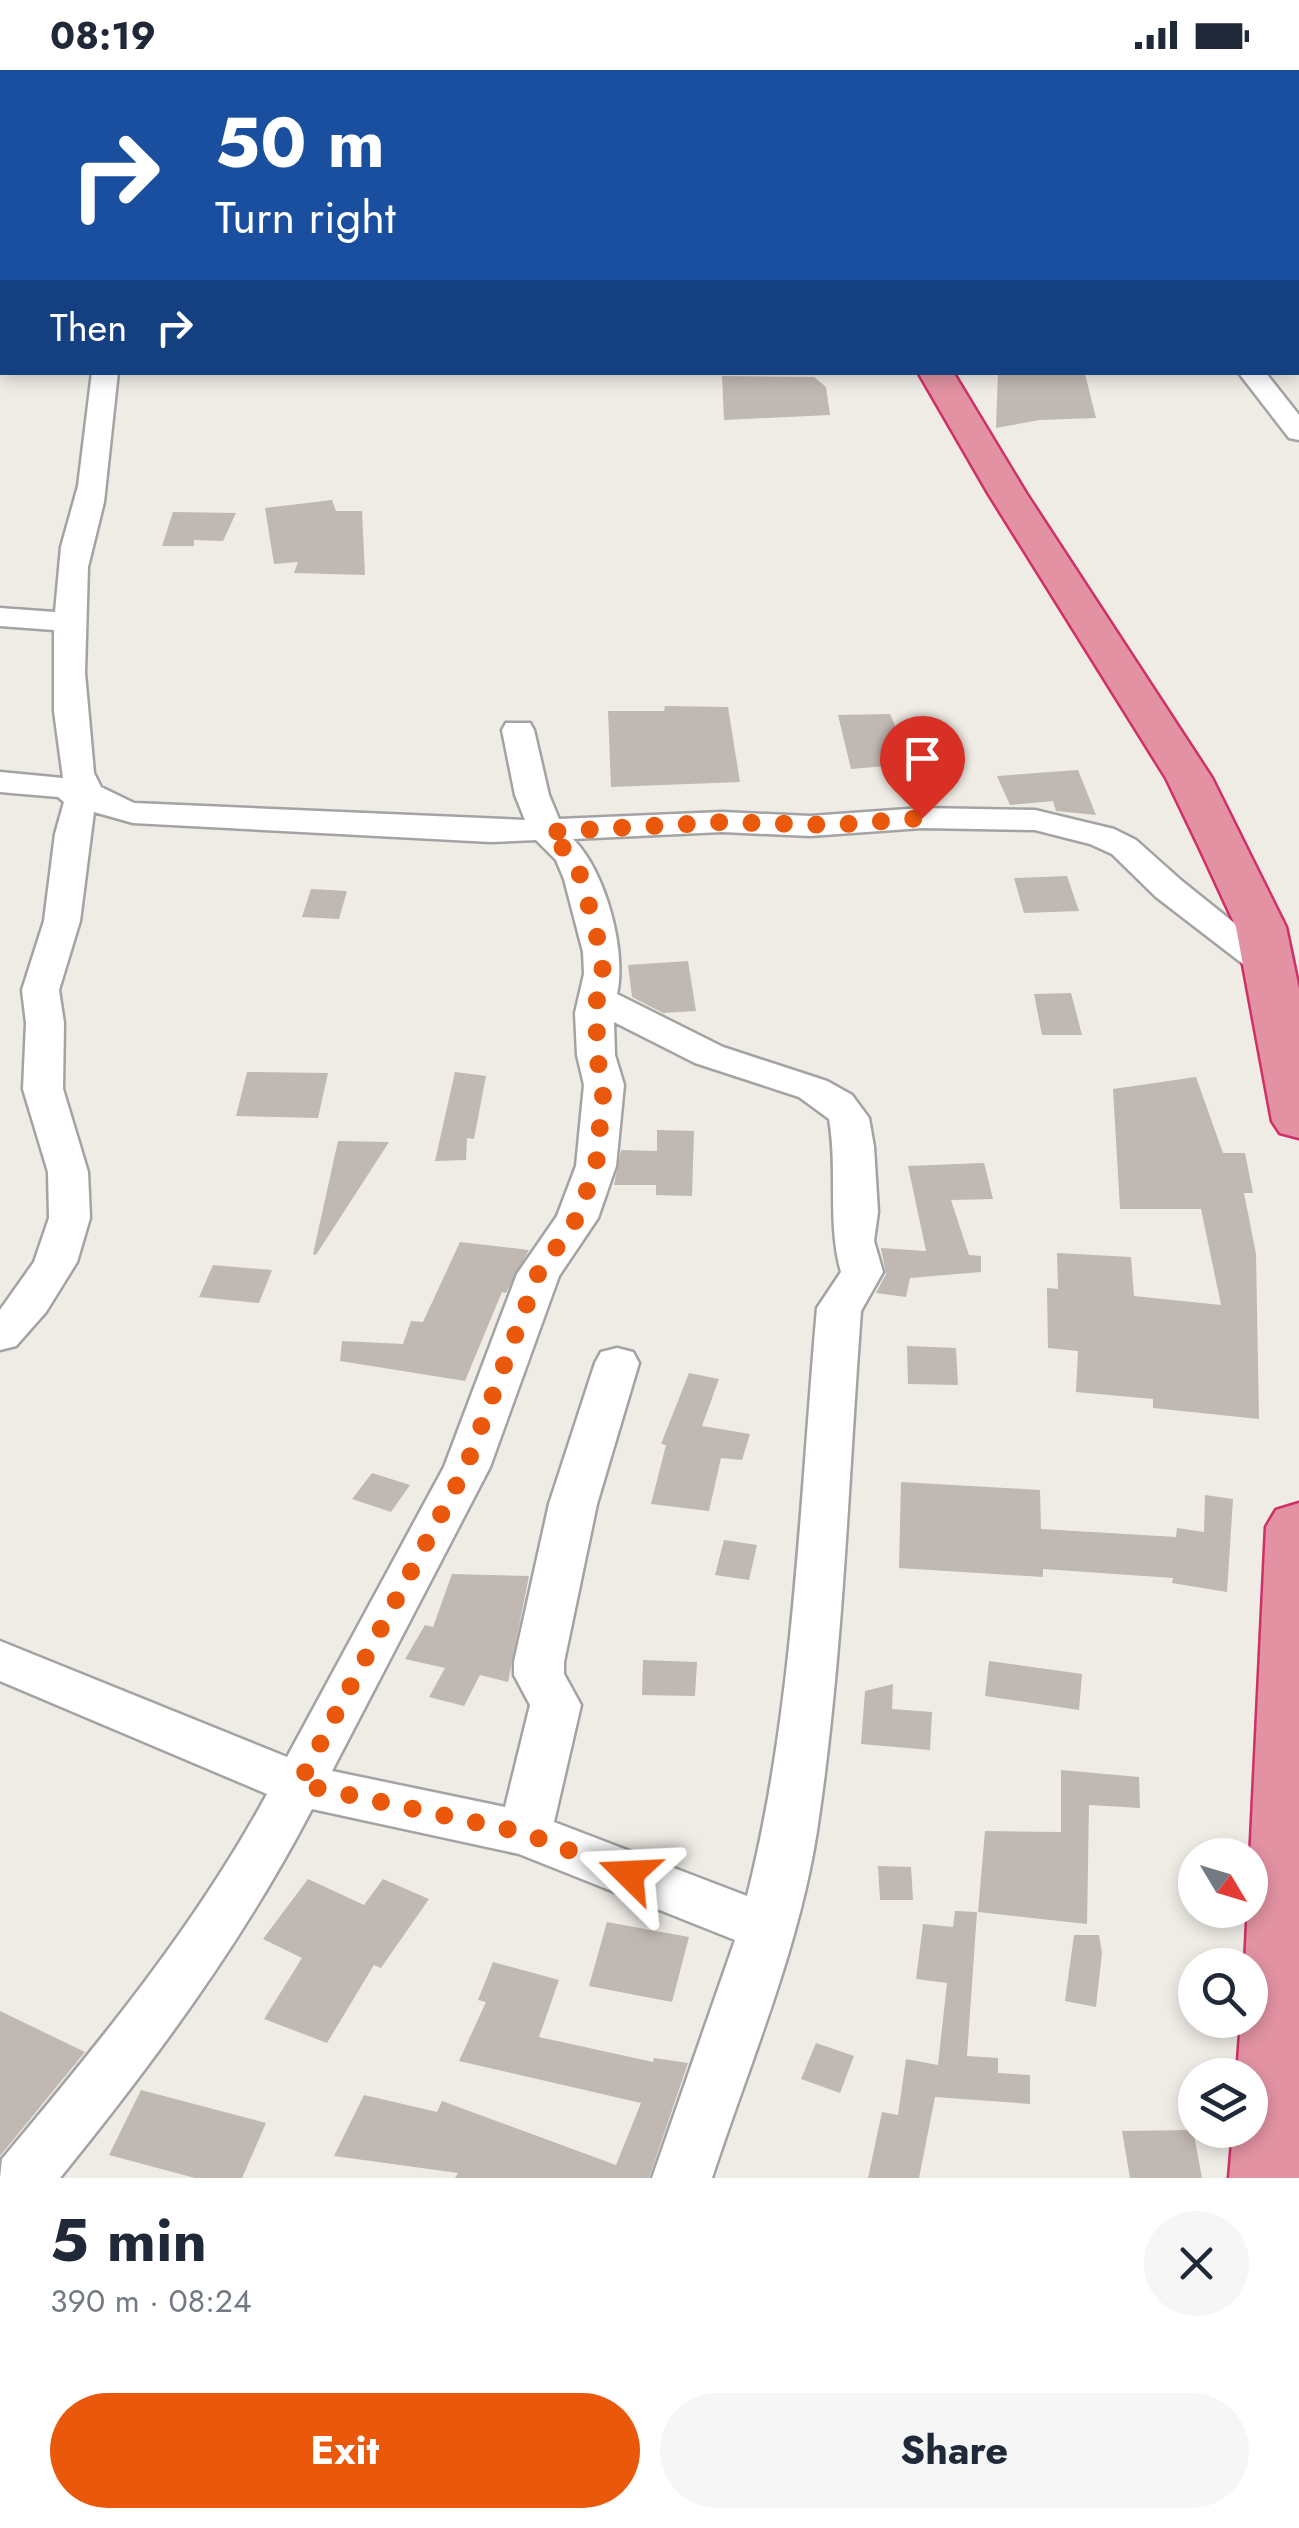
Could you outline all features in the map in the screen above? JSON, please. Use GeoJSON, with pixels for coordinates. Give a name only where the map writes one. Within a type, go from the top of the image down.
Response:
{"type":"FeatureCollection","features":[{"type":"Feature","properties":{"kind":"highway"},"geometry":{"type":"LineString","coordinates":[[938,375],[987,462],[1189,778],[1260,927],[1299,1121]]}},
{"type":"Feature","properties":{"kind":"highway"},"geometry":{"type":"LineString","coordinates":[[1270,2178],[1286,1912],[1299,1527]]}},
{"type":"Feature","properties":{"kind":"street"},"geometry":{"type":"LineString","coordinates":[[0,1335],[33,1300],[46,1279],[68,1224],[72,1201],[67,1168],[53,1136],[42,1083],[45,1030],[40,993],[64,914],[75,819],[84,796],[69,733],[71,622],[76,545],[89,504],[105,375]]}},
{"type":"Feature","properties":{"kind":"street"},"geometry":{"type":"LineString","coordinates":[[1254,375],[1299,432]]}},
{"type":"Feature","properties":{"kind":"street"},"geometry":{"type":"LineString","coordinates":[[0,617],[30,616],[71,622]]}},
{"type":"Feature","properties":{"kind":"street"},"geometry":{"type":"LineString","coordinates":[[24,2178],[132,2045],[222,1916],[299,1784],[466,1467],[538,1274],[577,1218],[596,1166],[604,1085],[596,1055],[596,998],[603,974],[601,952],[588,898],[571,856],[547,832],[532,795],[518,730]]}},
{"type":"Feature","properties":{"kind":"street"},"geometry":{"type":"LineString","coordinates":[[0,782],[67,788],[132,813],[255,822],[547,832],[722,822],[834,825],[922,818],[1035,820],[1072,827],[1124,848],[1168,889],[1270,966]]}},
{"type":"Feature","properties":{"kind":"street"},"geometry":{"type":"LineString","coordinates":[[596,998],[709,1055],[828,1095],[849,1118],[857,1212],[853,1241],[862,1272],[857,1286],[839,1308],[813,1634],[790,1833],[767,1928],[682,2178]]}},
{"type":"Feature","properties":{"kind":"street"},"geometry":{"type":"LineString","coordinates":[[525,1833],[556,1705],[538,1675],[539,1662],[573,1504],[617,1363]]}},
{"type":"Feature","properties":{"kind":"street"},"geometry":{"type":"LineString","coordinates":[[0,1660],[299,1784],[525,1833],[767,1928]]}},
{"type":"Feature","properties":{"kind":"building"},"geometry":{"type":"Polygon","coordinates":[[[998,375],[1085,375],[1096,418],[1040,420],[996,428],[998,375]]]}},
{"type":"Feature","properties":{"kind":"building"},"geometry":{"type":"Polygon","coordinates":[[[722,376],[814,377],[826,387],[830,415],[724,420],[722,376]]]}},
{"type":"Feature","properties":{"kind":"building"},"geometry":{"type":"Polygon","coordinates":[[[332,500],[336,511],[362,511],[365,575],[294,573],[298,562],[274,564],[265,508],[332,500]]]}},
{"type":"Feature","properties":{"kind":"building"},"geometry":{"type":"Polygon","coordinates":[[[173,512],[236,513],[223,541],[194,540],[194,546],[162,546],[173,512]]]}},
{"type":"Feature","properties":{"kind":"building"},"geometry":{"type":"Polygon","coordinates":[[[665,706],[728,707],[740,782],[611,787],[608,711],[664,711],[665,706]]]}},
{"type":"Feature","properties":{"kind":"building"},"geometry":{"type":"Polygon","coordinates":[[[890,714],[912,764],[851,769],[838,715],[890,714]]]}},
{"type":"Feature","properties":{"kind":"building"},"geometry":{"type":"Polygon","coordinates":[[[1078,770],[1096,815],[1056,811],[1053,801],[1010,805],[997,776],[1078,770]]]}},
{"type":"Feature","properties":{"kind":"building"},"geometry":{"type":"Polygon","coordinates":[[[1067,876],[1079,911],[1024,913],[1014,878],[1067,876]]]}},
{"type":"Feature","properties":{"kind":"building"},"geometry":{"type":"Polygon","coordinates":[[[311,889],[347,891],[339,919],[302,917],[311,889]]]}},
{"type":"Feature","properties":{"kind":"building"},"geometry":{"type":"Polygon","coordinates":[[[688,961],[696,1011],[663,1013],[632,997],[628,965],[688,961]]]}},
{"type":"Feature","properties":{"kind":"building"},"geometry":{"type":"Polygon","coordinates":[[[1071,993],[1082,1035],[1042,1035],[1034,994],[1071,993]]]}},
{"type":"Feature","properties":{"kind":"building"},"geometry":{"type":"Polygon","coordinates":[[[247,1072],[328,1073],[318,1118],[236,1116],[247,1072]]]}},
{"type":"Feature","properties":{"kind":"building"},"geometry":{"type":"Polygon","coordinates":[[[455,1072],[486,1076],[474,1139],[467,1138],[466,1160],[435,1161],[455,1072]]]}},
{"type":"Feature","properties":{"kind":"building"},"geometry":{"type":"Polygon","coordinates":[[[1196,1077],[1223,1153],[1245,1153],[1253,1193],[1244,1193],[1256,1254],[1259,1419],[1153,1408],[1153,1399],[1076,1392],[1078,1351],[1048,1348],[1047,1288],[1058,1289],[1057,1253],[1131,1257],[1134,1296],[1221,1305],[1201,1209],[1120,1209],[1113,1089],[1196,1077]]]}},
{"type":"Feature","properties":{"kind":"building"},"geometry":{"type":"Polygon","coordinates":[[[657,1130],[694,1131],[692,1196],[656,1195],[656,1185],[614,1185],[621,1150],[657,1151],[657,1130]]]}},
{"type":"Feature","properties":{"kind":"building"},"geometry":{"type":"Polygon","coordinates":[[[338,1141],[389,1142],[316,1255],[313,1254],[338,1141]]]}},
{"type":"Feature","properties":{"kind":"building"},"geometry":{"type":"Polygon","coordinates":[[[984,1163],[993,1199],[951,1200],[969,1255],[981,1256],[981,1272],[910,1278],[906,1297],[876,1293],[886,1274],[881,1248],[926,1251],[908,1166],[984,1163]]]}},
{"type":"Feature","properties":{"kind":"building"},"geometry":{"type":"Polygon","coordinates":[[[460,1242],[529,1250],[506,1293],[502,1292],[465,1381],[340,1361],[342,1341],[403,1344],[411,1321],[423,1322],[460,1242]]]}},
{"type":"Feature","properties":{"kind":"building"},"geometry":{"type":"Polygon","coordinates":[[[213,1265],[272,1270],[259,1303],[199,1297],[213,1265]]]}},
{"type":"Feature","properties":{"kind":"building"},"geometry":{"type":"Polygon","coordinates":[[[907,1346],[956,1348],[958,1385],[908,1384],[907,1346]]]}},
{"type":"Feature","properties":{"kind":"building"},"geometry":{"type":"Polygon","coordinates":[[[689,1373],[719,1379],[702,1426],[750,1434],[742,1460],[721,1458],[709,1511],[651,1504],[666,1445],[661,1444],[689,1373]]]}},
{"type":"Feature","properties":{"kind":"building"},"geometry":{"type":"Polygon","coordinates":[[[372,1473],[410,1485],[391,1512],[352,1499],[372,1473]]]}},
{"type":"Feature","properties":{"kind":"building"},"geometry":{"type":"Polygon","coordinates":[[[901,1482],[1040,1490],[1041,1529],[1176,1537],[1177,1528],[1204,1532],[1205,1495],[1233,1499],[1227,1592],[1172,1583],[1173,1578],[1043,1569],[1043,1577],[899,1568],[901,1482]]]}},
{"type":"Feature","properties":{"kind":"building"},"geometry":{"type":"Polygon","coordinates":[[[724,1540],[757,1545],[749,1580],[715,1575],[724,1540]]]}},
{"type":"Feature","properties":{"kind":"building"},"geometry":{"type":"Polygon","coordinates":[[[452,1574],[529,1576],[508,1682],[480,1675],[464,1706],[429,1697],[445,1668],[405,1659],[425,1625],[433,1627],[452,1574]]]}},
{"type":"Feature","properties":{"kind":"building"},"geometry":{"type":"Polygon","coordinates":[[[643,1660],[697,1662],[695,1696],[642,1695],[643,1660]]]}},
{"type":"Feature","properties":{"kind":"building"},"geometry":{"type":"Polygon","coordinates":[[[989,1661],[1082,1674],[1079,1710],[985,1696],[989,1661]]]}},
{"type":"Feature","properties":{"kind":"building"},"geometry":{"type":"Polygon","coordinates":[[[893,1684],[892,1709],[932,1712],[930,1750],[861,1744],[865,1691],[893,1684]]]}},
{"type":"Feature","properties":{"kind":"building"},"geometry":{"type":"Polygon","coordinates":[[[1061,1770],[1139,1777],[1140,1808],[1089,1805],[1087,1924],[978,1912],[985,1831],[1061,1832],[1061,1770]]]}},
{"type":"Feature","properties":{"kind":"building"},"geometry":{"type":"Polygon","coordinates":[[[878,1866],[911,1867],[913,1900],[880,1900],[878,1866]]]}},
{"type":"Feature","properties":{"kind":"building"},"geometry":{"type":"Polygon","coordinates":[[[308,1879],[364,1905],[383,1879],[429,1899],[381,1968],[374,1965],[327,2043],[264,2019],[302,1958],[263,1939],[308,1879]]]}},
{"type":"Feature","properties":{"kind":"building"},"geometry":{"type":"Polygon","coordinates":[[[955,1911],[977,1912],[967,2056],[998,2058],[998,2073],[1030,2075],[1030,2104],[935,2097],[919,2178],[868,2178],[882,2112],[898,2115],[906,2059],[938,2065],[947,1983],[916,1979],[923,1924],[953,1927],[955,1911]]]}},
{"type":"Feature","properties":{"kind":"building"},"geometry":{"type":"Polygon","coordinates":[[[607,1922],[689,1937],[672,2002],[589,1986],[607,1922]]]}},
{"type":"Feature","properties":{"kind":"building"},"geometry":{"type":"Polygon","coordinates":[[[1074,1935],[1099,1935],[1102,1953],[1096,2007],[1065,2001],[1074,1935]]]}},
{"type":"Feature","properties":{"kind":"building"},"geometry":{"type":"Polygon","coordinates":[[[493,1962],[559,1980],[539,2037],[653,2062],[654,2058],[688,2063],[649,2178],[455,2178],[458,2173],[334,2156],[364,2095],[437,2112],[442,2101],[616,2165],[641,2103],[459,2061],[486,2002],[478,2000],[493,1962]]]}},
{"type":"Feature","properties":{"kind":"building"},"geometry":{"type":"Polygon","coordinates":[[[0,2011],[85,2052],[0,2156],[0,2011]]]}},
{"type":"Feature","properties":{"kind":"building"},"geometry":{"type":"Polygon","coordinates":[[[816,2043],[854,2056],[840,2093],[801,2079],[816,2043]]]}},
{"type":"Feature","properties":{"kind":"building"},"geometry":{"type":"Polygon","coordinates":[[[141,2090],[266,2123],[242,2178],[195,2178],[109,2155],[141,2090]]]}},
{"type":"Feature","properties":{"kind":"building"},"geometry":{"type":"Polygon","coordinates":[[[1178,2130],[1178,2148],[1196,2148],[1202,2178],[1130,2178],[1122,2131],[1178,2130]]]}},
{"type":"Feature","properties":{"kind":"route"},"geometry":{"type":"LineString","coordinates":[[629,1874],[525,1833],[299,1784],[466,1467],[538,1274],[577,1218],[596,1166],[604,1085],[596,1055],[594,1013],[603,974],[601,952],[582,879],[571,856],[547,832],[722,822],[810,826],[922,818]]}}]}
